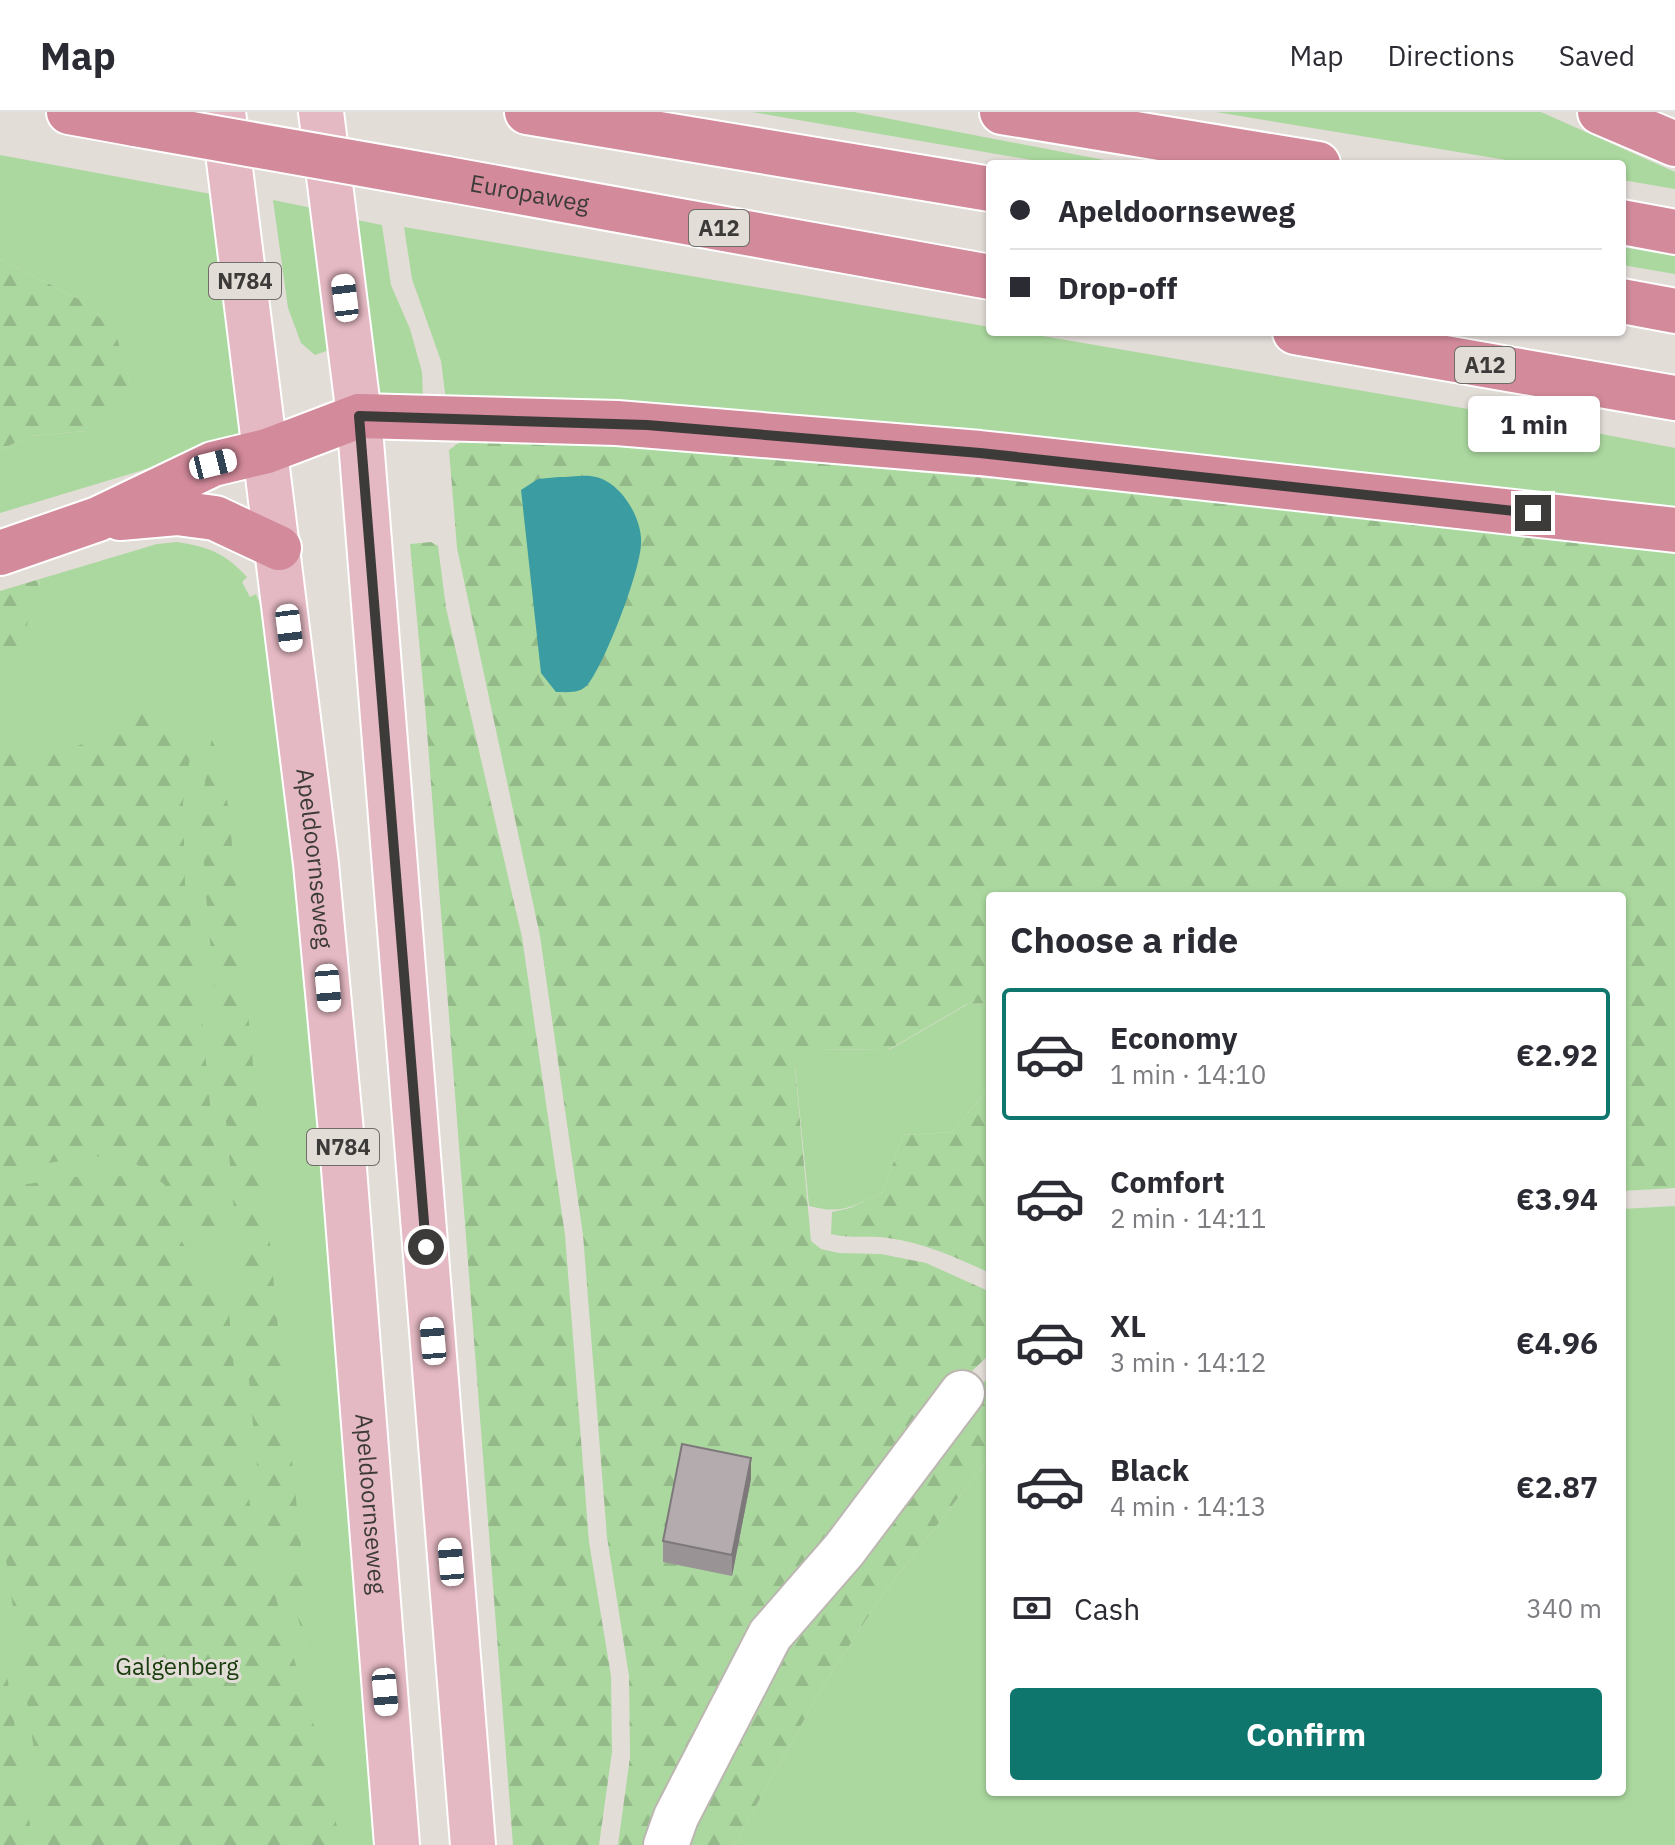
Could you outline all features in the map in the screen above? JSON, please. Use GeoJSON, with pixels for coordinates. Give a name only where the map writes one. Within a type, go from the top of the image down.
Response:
{"type":"FeatureCollection","features":[{"type":"Feature","properties":{"kind":"highway","name":"Europaweg"},"geometry":{"type":"LineString","coordinates":[[69,112],[986,276]]}},
{"type":"Feature","properties":{"kind":"highway"},"geometry":{"type":"LineString","coordinates":[[527,112],[986,188]]}},
{"type":"Feature","properties":{"kind":"highway"},"geometry":{"type":"LineString","coordinates":[[1002,112],[1294,160]]}},
{"type":"Feature","properties":{"kind":"highway"},"geometry":{"type":"LineString","coordinates":[[1600,112],[1675,144]]}},
{"type":"Feature","properties":{"kind":"highway"},"geometry":{"type":"LineString","coordinates":[[1626,223],[1675,232]]}},
{"type":"Feature","properties":{"kind":"highway"},"geometry":{"type":"LineString","coordinates":[[1626,302],[1675,311]]}},
{"type":"Feature","properties":{"kind":"highway","name":"A12"},"geometry":{"type":"LineString","coordinates":[[1318,336],[1675,398]]}},
{"type":"Feature","properties":{"kind":"highway"},"geometry":{"type":"LineString","coordinates":[[0,553],[98,519],[213,464],[267,451],[359,416],[617,423],[964,452],[1675,530]]}},
{"type":"Feature","properties":{"kind":"highway"},"geometry":{"type":"LineString","coordinates":[[98,519],[177,513],[215,518],[279,548]]}},
{"type":"Feature","properties":{"kind":"main road","name":"Apeldoornseweg"},"geometry":{"type":"LineString","coordinates":[[223,112],[316,864],[342,1143],[397,1845]]}},
{"type":"Feature","properties":{"kind":"main road"},"geometry":{"type":"LineString","coordinates":[[321,112],[359,416],[473,1845]]}},
{"type":"Feature","properties":{"kind":"street"},"geometry":{"type":"LineString","coordinates":[[666,1845],[676,1817],[770,1635],[844,1550],[962,1393]]}},
{"type":"Feature","properties":{"kind":"green space"},"geometry":{"type":"Polygon","coordinates":[[[752,112],[854,112],[1104,160],[1032,160],[752,112]]]}},
{"type":"Feature","properties":{"kind":"green space"},"geometry":{"type":"Polygon","coordinates":[[[1216,112],[1541,112],[1675,172],[1675,189],[1626,181],[1626,160],[1507,160],[1216,112]]]}},
{"type":"Feature","properties":{"kind":"green space"},"geometry":{"type":"Polygon","coordinates":[[[0,155],[211,194],[243,440],[0,513],[0,450],[30,436],[86,431],[130,382],[114,331],[77,298],[0,259],[0,155]]]}},
{"type":"Feature","properties":{"kind":"green space"},"geometry":{"type":"Polygon","coordinates":[[[273,200],[317,209],[329,350],[315,355],[301,343],[288,308],[273,200]]]}},
{"type":"Feature","properties":{"kind":"green space"},"geometry":{"type":"Polygon","coordinates":[[[357,220],[382,225],[391,285],[410,329],[422,372],[423,398],[378,397],[357,220]]]}},
{"type":"Feature","properties":{"kind":"green space"},"geometry":{"type":"Polygon","coordinates":[[[404,227],[986,326],[986,336],[1042,336],[1480,411],[1675,448],[1675,510],[446,401],[441,361],[412,279],[404,227]]]}},
{"type":"Feature","properties":{"kind":"green space"},"geometry":{"type":"Polygon","coordinates":[[[1626,248],[1675,256],[1675,274],[1626,266],[1626,248]]]}},
{"type":"Feature","properties":{"kind":"green space"},"geometry":{"type":"Polygon","coordinates":[[[0,259],[77,298],[115,331],[130,382],[115,418],[86,431],[30,436],[0,450],[0,259]]]}},
{"type":"Feature","properties":{"kind":"green space"},"geometry":{"type":"Polygon","coordinates":[[[473,433],[1200,497],[1675,552],[1675,1188],[1626,1191],[1626,892],[986,892],[986,1003],[967,1004],[888,1050],[813,1049],[795,1066],[811,1241],[821,1249],[839,1253],[881,1254],[926,1263],[986,1290],[986,1358],[955,1387],[656,1845],[618,1845],[630,1757],[629,1676],[607,1537],[583,1235],[540,936],[457,548],[449,450],[473,433]]]}},
{"type":"Feature","properties":{"kind":"green space","name":"Galgenberg"},"geometry":{"type":"Polygon","coordinates":[[[177,542],[207,549],[231,562],[247,577],[242,582],[250,597],[256,594],[262,609],[290,811],[307,989],[375,1845],[0,1845],[0,596],[39,585],[40,579],[157,544],[177,542]]]}},
{"type":"Feature","properties":{"kind":"green space"},"geometry":{"type":"Polygon","coordinates":[[[431,542],[438,546],[446,608],[522,937],[565,1235],[589,1542],[611,1676],[612,1752],[599,1845],[513,1845],[410,544],[431,542]]]}},
{"type":"Feature","properties":{"kind":"green space"},"geometry":{"type":"Polygon","coordinates":[[[40,579],[18,657],[0,680],[0,591],[40,579]]]}},
{"type":"Feature","properties":{"kind":"green space"},"geometry":{"type":"Polygon","coordinates":[[[141,708],[170,722],[190,758],[183,803],[185,883],[199,987],[226,1275],[164,1184],[132,1161],[95,1156],[0,1170],[0,752],[42,752],[75,746],[91,741],[141,708]]]}},
{"type":"Feature","properties":{"kind":"green space"},"geometry":{"type":"Polygon","coordinates":[[[215,716],[229,813],[314,1668],[266,1519],[256,1459],[205,884],[201,809],[215,716]]]}},
{"type":"Feature","properties":{"kind":"green space"},"geometry":{"type":"Polygon","coordinates":[[[986,1003],[986,1092],[952,1132],[903,1135],[883,1192],[839,1209],[809,1206],[795,1065],[813,1049],[889,1050],[968,1004],[986,1003]]]}},
{"type":"Feature","properties":{"kind":"green space"},"geometry":{"type":"Polygon","coordinates":[[[986,1092],[986,1271],[915,1243],[831,1234],[832,1212],[850,1208],[883,1192],[903,1135],[952,1132],[986,1092]]]}},
{"type":"Feature","properties":{"kind":"green space"},"geometry":{"type":"Polygon","coordinates":[[[95,1174],[128,1177],[154,1200],[229,1312],[242,1460],[253,1521],[327,1770],[340,1845],[48,1845],[0,1519],[0,1188],[95,1174]]]}},
{"type":"Feature","properties":{"kind":"green space"},"geometry":{"type":"Polygon","coordinates":[[[1675,1206],[1675,1845],[734,1845],[826,1681],[881,1597],[986,1462],[986,1796],[1626,1796],[1626,1209],[1675,1206]]]}},
{"type":"Feature","properties":{"kind":"green space"},"geometry":{"type":"Polygon","coordinates":[[[986,1380],[986,1462],[881,1597],[826,1681],[734,1845],[673,1845],[775,1641],[968,1398],[986,1380]]]}},
{"type":"Feature","properties":{"kind":"green space"},"geometry":{"type":"Polygon","coordinates":[[[0,1630],[33,1845],[0,1845],[0,1630]]]}},
{"type":"Feature","properties":{"kind":"water"},"geometry":{"type":"Polygon","coordinates":[[[583,476],[605,481],[622,495],[638,524],[641,544],[621,615],[596,672],[586,687],[578,691],[556,692],[541,673],[521,490],[538,479],[583,476]]]}},
{"type":"Feature","properties":{"kind":"building"},"geometry":{"type":"Polygon","coordinates":[[[682,1444],[751,1458],[732,1555],[663,1541],[682,1444]]]}},
{"type":"Feature","properties":{"kind":"route"},"geometry":{"type":"LineString","coordinates":[[426,1247],[359,416],[647,425],[980,453],[1533,513]]}}]}
